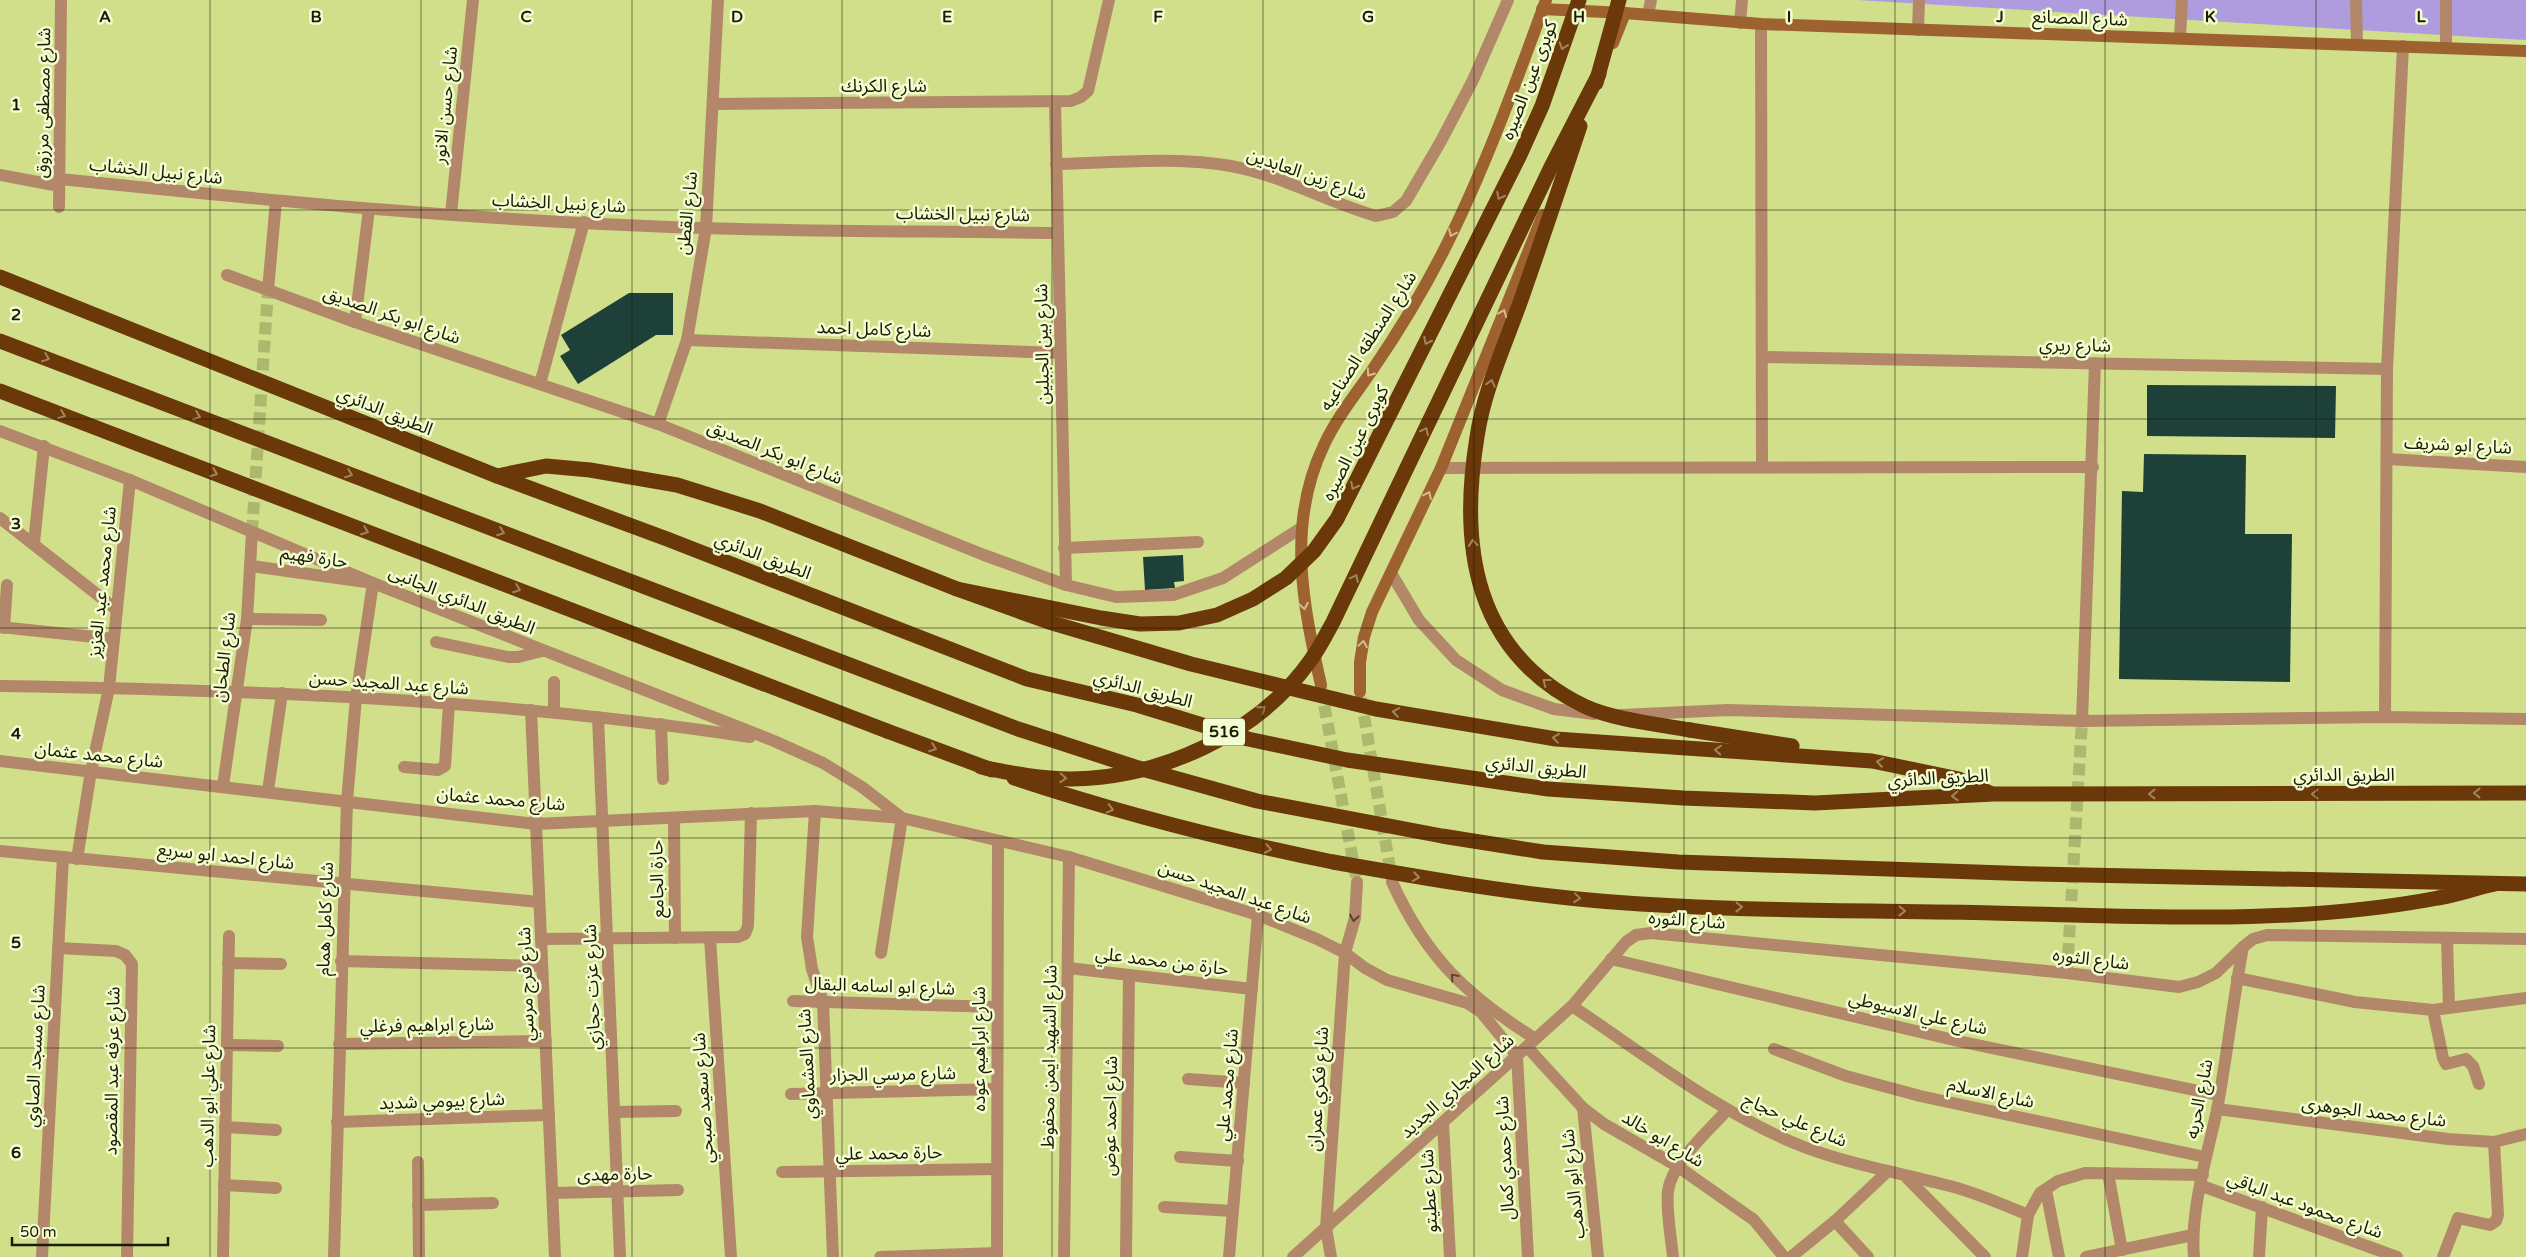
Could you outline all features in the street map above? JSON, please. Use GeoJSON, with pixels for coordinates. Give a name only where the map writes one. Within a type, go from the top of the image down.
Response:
{"type":"FeatureCollection","features":[{"type":"Feature","properties":{"kind":"highway","name":"كوبرى عين الصيره"},"geometry":{"type":"LineString","coordinates":[[957,589],[1140,624],[1179,623],[1217,615],[1244,603],[1286,578],[1314,551],[1341,511],[1520,157],[1542,106],[1579,0]]}},
{"type":"Feature","properties":{"kind":"highway"},"geometry":{"type":"LineString","coordinates":[[1622,7],[1495,369],[1477,436],[1470,506],[1476,576],[1491,617],[1515,654],[1547,684],[1585,706],[1627,718],[1792,746],[1842,758],[1930,772],[1959,779],[1994,794]]}},
{"type":"Feature","properties":{"kind":"highway"},"geometry":{"type":"LineString","coordinates":[[981,767],[1026,776],[1071,778],[1117,775],[1162,764],[1204,747],[1243,724],[1279,695],[1310,662],[1333,622],[1555,159],[1599,74]]}},
{"type":"Feature","properties":{"kind":"highway","name":"الطريق الدائري"},"geometry":{"type":"LineString","coordinates":[[0,277],[497,476],[667,539],[1027,679],[1137,705],[1257,741],[1385,766],[1548,789],[1683,798],[1815,803],[1994,794],[2526,793]]}},
{"type":"Feature","properties":{"kind":"highway"},"geometry":{"type":"LineString","coordinates":[[0,340],[1018,729],[1135,768],[1257,801],[1442,836],[1543,852],[1678,862],[2037,874],[2526,884]]}},
{"type":"Feature","properties":{"kind":"highway"},"geometry":{"type":"LineString","coordinates":[[0,391],[981,767],[1093,804],[1252,845],[1418,877],[1598,900],[1675,906],[1994,913],[2274,915],[2385,906],[2440,898],[2494,884]]}},
{"type":"Feature","properties":{"kind":"highway"},"geometry":{"type":"LineString","coordinates":[[497,476],[546,466],[616,473],[676,485],[760,511],[957,589],[1049,622],[1264,683],[1376,709],[1556,739],[1842,758]]}},
{"type":"Feature","properties":{"kind":"street","name":"شارع مصطفى مرزوق"},"geometry":{"type":"LineString","coordinates":[[59,207],[61,0]]}},
{"type":"Feature","properties":{"kind":"street","name":"شارع حسن الانور"},"geometry":{"type":"LineString","coordinates":[[451,214],[473,0]]}},
{"type":"Feature","properties":{"kind":"street","name":"شارع القطن"},"geometry":{"type":"LineString","coordinates":[[658,424],[687,340],[706,228],[718,0]]}},
{"type":"Feature","properties":{"kind":"street","name":"شارع الكرنك"},"geometry":{"type":"LineString","coordinates":[[713,104],[1055,102],[1081,97],[1088,91],[1109,0]]}},
{"type":"Feature","properties":{"kind":"street","name":"شارع زين العابدين"},"geometry":{"type":"LineString","coordinates":[[1056,164],[1203,162],[1232,166],[1261,174],[1376,216],[1393,212],[1406,200],[1441,142],[1473,80],[1508,0]]}},
{"type":"Feature","properties":{"kind":"street"},"geometry":{"type":"LineString","coordinates":[[1648,15],[1651,0]]}},
{"type":"Feature","properties":{"kind":"street"},"geometry":{"type":"LineString","coordinates":[[1740,23],[1742,0]]}},
{"type":"Feature","properties":{"kind":"street"},"geometry":{"type":"LineString","coordinates":[[1918,30],[1919,0]]}},
{"type":"Feature","properties":{"kind":"street"},"geometry":{"type":"LineString","coordinates":[[2180,38],[2182,0]]}},
{"type":"Feature","properties":{"kind":"street"},"geometry":{"type":"LineString","coordinates":[[2356,0],[2357,44]]}},
{"type":"Feature","properties":{"kind":"street"},"geometry":{"type":"LineString","coordinates":[[2446,0],[2446,48]]}},
{"type":"Feature","properties":{"kind":"street","name":"شارع المصانع"},"geometry":{"type":"LineString","coordinates":[[1544,5],[1622,7],[1648,15],[1760,24],[2526,51]]}},
{"type":"Feature","properties":{"kind":"street","name":"شارع المنطقه الصناعيه"},"geometry":{"type":"LineString","coordinates":[[1321,686],[1302,591],[1301,528],[1310,482],[1323,446],[1337,420],[1412,311],[1444,251],[1485,162],[1544,5]]}},
{"type":"Feature","properties":{"kind":"street"},"geometry":{"type":"LineString","coordinates":[[1360,692],[1360,662],[1364,637],[1372,612],[1441,468],[1622,7]]}},
{"type":"Feature","properties":{"kind":"street"},"geometry":{"type":"LineString","coordinates":[[1760,24],[1762,467]]}},
{"type":"Feature","properties":{"kind":"street"},"geometry":{"type":"LineString","coordinates":[[2385,717],[2387,369],[2404,46]]}},
{"type":"Feature","properties":{"kind":"street","name":"شارع بين الجبلين"},"geometry":{"type":"LineString","coordinates":[[1055,102],[1066,585]]}},
{"type":"Feature","properties":{"kind":"street"},"geometry":{"type":"LineString","coordinates":[[0,175],[59,183]]}},
{"type":"Feature","properties":{"kind":"street","name":"شارع نبيل الخشاب"},"geometry":{"type":"LineString","coordinates":[[59,183],[369,209],[584,222],[706,228],[1057,233]]}},
{"type":"Feature","properties":{"kind":"street"},"geometry":{"type":"LineString","coordinates":[[268,290],[276,201]]}},
{"type":"Feature","properties":{"kind":"street"},"geometry":{"type":"LineString","coordinates":[[355,322],[369,209]]}},
{"type":"Feature","properties":{"kind":"street"},"geometry":{"type":"LineString","coordinates":[[540,384],[584,222]]}},
{"type":"Feature","properties":{"kind":"street","name":"شارع ابو بكر الصديق"},"geometry":{"type":"LineString","coordinates":[[227,276],[355,322],[658,424],[1066,585],[1116,597],[1173,595],[1223,578],[1301,528]]}},
{"type":"Feature","properties":{"kind":"street","name":"شارع كامل احمد"},"geometry":{"type":"LineString","coordinates":[[687,340],[1060,353]]}},
{"type":"Feature","properties":{"kind":"street","name":"شارع ريري"},"geometry":{"type":"LineString","coordinates":[[1762,357],[2387,369]]}},
{"type":"Feature","properties":{"kind":"street"},"geometry":{"type":"LineString","coordinates":[[2082,721],[2093,467],[2095,363]]}},
{"type":"Feature","properties":{"kind":"street","name":"الطريق الدائري الجانبى"},"geometry":{"type":"LineString","coordinates":[[0,431],[130,480],[373,583],[774,741],[822,762],[862,787],[902,818]]}},
{"type":"Feature","properties":{"kind":"street"},"geometry":{"type":"LineString","coordinates":[[34,543],[44,446]]}},
{"type":"Feature","properties":{"kind":"street","name":"شارع ابو شريف"},"geometry":{"type":"LineString","coordinates":[[2387,459],[2526,467]]}},
{"type":"Feature","properties":{"kind":"street"},"geometry":{"type":"LineString","coordinates":[[1441,468],[2093,467]]}},
{"type":"Feature","properties":{"kind":"street","name":"شارع محمد عبد العزيز"},"geometry":{"type":"LineString","coordinates":[[77,859],[91,772],[109,688],[130,480]]}},
{"type":"Feature","properties":{"kind":"street"},"geometry":{"type":"LineString","coordinates":[[0,518],[117,610]]}},
{"type":"Feature","properties":{"kind":"street","name":"شارع الطحان"},"geometry":{"type":"LineString","coordinates":[[223,786],[247,619],[252,532]]}},
{"type":"Feature","properties":{"kind":"street"},"geometry":{"type":"LineString","coordinates":[[1064,548],[1198,542]]}},
{"type":"Feature","properties":{"kind":"street","name":"حارة فهيم"},"geometry":{"type":"LineString","coordinates":[[251,566],[373,583]]}},
{"type":"Feature","properties":{"kind":"street"},"geometry":{"type":"LineString","coordinates":[[1391,573],[1419,620],[1456,660],[1502,690],[1554,709],[1608,715],[1758,710],[2082,721],[2385,717],[2526,718]]}},
{"type":"Feature","properties":{"kind":"street","name":"شارع كامل همام"},"geometry":{"type":"LineString","coordinates":[[334,1257],[347,802],[356,698],[373,583]]}},
{"type":"Feature","properties":{"kind":"street"},"geometry":{"type":"LineString","coordinates":[[7,585],[2,627],[114,639]]}},
{"type":"Feature","properties":{"kind":"street"},"geometry":{"type":"LineString","coordinates":[[247,619],[321,620]]}},
{"type":"Feature","properties":{"kind":"street"},"geometry":{"type":"LineString","coordinates":[[436,642],[518,657],[542,651]]}},
{"type":"Feature","properties":{"kind":"street"},"geometry":{"type":"LineString","coordinates":[[554,682],[554,712]]}},
{"type":"Feature","properties":{"kind":"street","name":"شارع عبد المجيد حسن"},"geometry":{"type":"LineString","coordinates":[[0,686],[238,691],[449,704],[554,712],[660,724],[774,741]]}},
{"type":"Feature","properties":{"kind":"street"},"geometry":{"type":"LineString","coordinates":[[268,792],[282,693]]}},
{"type":"Feature","properties":{"kind":"street"},"geometry":{"type":"LineString","coordinates":[[404,767],[438,770],[445,766],[449,704]]}},
{"type":"Feature","properties":{"kind":"street","name":"شارع فرج مرسي"},"geometry":{"type":"LineString","coordinates":[[531,710],[555,1257]]}},
{"type":"Feature","properties":{"kind":"street","name":"شارع عزت حجازي"},"geometry":{"type":"LineString","coordinates":[[598,717],[620,1257]]}},
{"type":"Feature","properties":{"kind":"street"},"geometry":{"type":"LineString","coordinates":[[660,724],[663,779]]}},
{"type":"Feature","properties":{"kind":"street","name":"شارع محمد عثمان"},"geometry":{"type":"LineString","coordinates":[[0,761],[536,824],[815,811],[902,818],[998,842]]}},
{"type":"Feature","properties":{"kind":"street","name":"شارع العشماوي"},"geometry":{"type":"LineString","coordinates":[[815,811],[807,937],[812,969],[823,1002],[833,1257]]}},
{"type":"Feature","properties":{"kind":"street"},"geometry":{"type":"LineString","coordinates":[[542,939],[710,938],[738,937],[745,934],[748,926],[751,813]]}},
{"type":"Feature","properties":{"kind":"street"},"geometry":{"type":"LineString","coordinates":[[882,952],[902,818]]}},
{"type":"Feature","properties":{"kind":"street","name":"حارة الجامع"},"geometry":{"type":"LineString","coordinates":[[674,819],[675,938]]}},
{"type":"Feature","properties":{"kind":"street","name":"شارع عبد المجيد حسن"},"geometry":{"type":"LineString","coordinates":[[998,842],[1069,858],[1258,915],[1317,939],[1345,953],[1365,968],[1387,980],[1411,988],[1452,996],[1467,1003],[1481,1012],[1517,1056]]}},
{"type":"Feature","properties":{"kind":"street","name":"شارع ابراهيم عوده"},"geometry":{"type":"LineString","coordinates":[[997,1255],[996,1007],[998,842]]}},
{"type":"Feature","properties":{"kind":"street","name":"شارع احمد ابو سريع"},"geometry":{"type":"LineString","coordinates":[[0,851],[539,902]]}},
{"type":"Feature","properties":{"kind":"street","name":"شارع مسجد الصاوي"},"geometry":{"type":"LineString","coordinates":[[42,1257],[63,858]]}},
{"type":"Feature","properties":{"kind":"street","name":"شارع الشهيد ايمن محفوظ"},"geometry":{"type":"LineString","coordinates":[[1064,1257],[1069,858]]}},
{"type":"Feature","properties":{"kind":"street","name":"شارع فكري عمران"},"geometry":{"type":"LineString","coordinates":[[1331,1257],[1326,1228],[1345,953],[1355,918],[1357,882]]}},
{"type":"Feature","properties":{"kind":"street","name":"شارع ابو خالد"},"geometry":{"type":"LineString","coordinates":[[1392,882],[1403,905],[1428,945],[1458,982],[1531,1042],[1583,1108],[1604,1124],[1677,1166],[1754,1220],[1784,1257]]}},
{"type":"Feature","properties":{"kind":"street","name":"شارع محمد علي"},"geometry":{"type":"LineString","coordinates":[[1229,1257],[1258,915]]}},
{"type":"Feature","properties":{"kind":"street","name":"شارع الثوره"},"geometry":{"type":"LineString","coordinates":[[1636,934],[1651,933],[2047,971],[2178,987],[2198,982],[2216,973],[2254,939],[2281,934],[2446,939],[2526,939]]}},
{"type":"Feature","properties":{"kind":"street","name":"شارع المجاري الجديد"},"geometry":{"type":"LineString","coordinates":[[1293,1257],[1572,1006],[1626,942],[1636,934]]}},
{"type":"Feature","properties":{"kind":"street","name":"شارع علي ابو الدهب"},"geometry":{"type":"LineString","coordinates":[[223,1257],[229,936]]}},
{"type":"Feature","properties":{"kind":"street","name":"شارع سعيد صبحي"},"geometry":{"type":"LineString","coordinates":[[710,938],[731,1257]]}},
{"type":"Feature","properties":{"kind":"street"},"geometry":{"type":"LineString","coordinates":[[2446,939],[2449,1007]]}},
{"type":"Feature","properties":{"kind":"street","name":"شارع الحريه"},"geometry":{"type":"LineString","coordinates":[[2194,1257],[2192,1235],[2205,1157],[2217,1109],[2243,947]]}},
{"type":"Feature","properties":{"kind":"street","name":"شارع عرفه عبد المقصود"},"geometry":{"type":"LineString","coordinates":[[58,948],[116,951],[126,955],[132,964],[127,1257]]}},
{"type":"Feature","properties":{"kind":"street","name":"شارع علي الاسيوطي"},"geometry":{"type":"LineString","coordinates":[[1611,960],[1958,1041],[2218,1096]]}},
{"type":"Feature","properties":{"kind":"street"},"geometry":{"type":"LineString","coordinates":[[341,961],[542,966]]}},
{"type":"Feature","properties":{"kind":"street"},"geometry":{"type":"LineString","coordinates":[[228,963],[281,964]]}},
{"type":"Feature","properties":{"kind":"street","name":"حارة من محمد علي"},"geometry":{"type":"LineString","coordinates":[[1068,968],[1252,989]]}},
{"type":"Feature","properties":{"kind":"street","name":"شارع احمد عوض"},"geometry":{"type":"LineString","coordinates":[[1126,1257],[1129,975]]}},
{"type":"Feature","properties":{"kind":"street"},"geometry":{"type":"LineString","coordinates":[[2237,978],[2355,1002],[2433,1010],[2526,998]]}},
{"type":"Feature","properties":{"kind":"street","name":"شارع ابو اسامه البقال"},"geometry":{"type":"LineString","coordinates":[[793,1001],[996,1007]]}},
{"type":"Feature","properties":{"kind":"street","name":"شارع علي حجاج"},"geometry":{"type":"LineString","coordinates":[[1572,1006],[1727,1110],[1805,1147],[1907,1178],[1949,1186],[1988,1198],[2028,1215]]}},
{"type":"Feature","properties":{"kind":"street"},"geometry":{"type":"LineString","coordinates":[[2433,1010],[2443,1058],[2446,1064],[2466,1059],[2470,1062],[2479,1084]]}},
{"type":"Feature","properties":{"kind":"street","name":"شارع ابراهيم فرغلي"},"geometry":{"type":"LineString","coordinates":[[339,1044],[546,1041]]}},
{"type":"Feature","properties":{"kind":"street"},"geometry":{"type":"LineString","coordinates":[[227,1045],[278,1046]]}},
{"type":"Feature","properties":{"kind":"street","name":"شارع الاسلام"},"geometry":{"type":"LineString","coordinates":[[1774,1049],[1846,1076],[1920,1096],[2205,1157]]}},
{"type":"Feature","properties":{"kind":"street","name":"شارع حمدي كمال"},"geometry":{"type":"LineString","coordinates":[[1517,1056],[1528,1257]]}},
{"type":"Feature","properties":{"kind":"street"},"geometry":{"type":"LineString","coordinates":[[1188,1079],[1244,1083]]}},
{"type":"Feature","properties":{"kind":"street","name":"شارع مرسي الجزار"},"geometry":{"type":"LineString","coordinates":[[791,1094],[996,1089]]}},
{"type":"Feature","properties":{"kind":"street","name":"شارع ابو الدهب"},"geometry":{"type":"LineString","coordinates":[[1583,1108],[1598,1257]]}},
{"type":"Feature","properties":{"kind":"street","name":"شارع محمد الجوهرى"},"geometry":{"type":"LineString","coordinates":[[2217,1109],[2448,1140],[2494,1142],[2526,1134]]}},
{"type":"Feature","properties":{"kind":"street"},"geometry":{"type":"LineString","coordinates":[[1673,1257],[1668,1193],[1677,1166],[1727,1110]]}},
{"type":"Feature","properties":{"kind":"street"},"geometry":{"type":"LineString","coordinates":[[614,1112],[676,1111]]}},
{"type":"Feature","properties":{"kind":"street","name":"شارع بيومي شديد"},"geometry":{"type":"LineString","coordinates":[[337,1122],[549,1115]]}},
{"type":"Feature","properties":{"kind":"street","name":"شارع عطيتو"},"geometry":{"type":"LineString","coordinates":[[1443,1123],[1450,1257]]}},
{"type":"Feature","properties":{"kind":"street"},"geometry":{"type":"LineString","coordinates":[[225,1127],[276,1130]]}},
{"type":"Feature","properties":{"kind":"street"},"geometry":{"type":"LineString","coordinates":[[2443,1257],[2458,1218],[2490,1225],[2496,1221],[2498,1215],[2494,1142]]}},
{"type":"Feature","properties":{"kind":"street"},"geometry":{"type":"LineString","coordinates":[[1180,1157],[1238,1161]]}},
{"type":"Feature","properties":{"kind":"street"},"geometry":{"type":"LineString","coordinates":[[418,1162],[419,1257]]}},
{"type":"Feature","properties":{"kind":"street","name":"حارة محمد علي"},"geometry":{"type":"LineString","coordinates":[[782,1172],[997,1169]]}},
{"type":"Feature","properties":{"kind":"street"},"geometry":{"type":"LineString","coordinates":[[1791,1257],[1835,1221],[1887,1172]]}},
{"type":"Feature","properties":{"kind":"street","name":"شارع محمود عبد الباقي"},"geometry":{"type":"LineString","coordinates":[[2046,1190],[2058,1181],[2085,1173],[2202,1181],[2366,1251],[2397,1257]]}},
{"type":"Feature","properties":{"kind":"street"},"geometry":{"type":"LineString","coordinates":[[2108,1174],[2122,1250]]}},
{"type":"Feature","properties":{"kind":"street"},"geometry":{"type":"LineString","coordinates":[[1907,1178],[1985,1257]]}},
{"type":"Feature","properties":{"kind":"street"},"geometry":{"type":"LineString","coordinates":[[224,1185],[276,1188]]}},
{"type":"Feature","properties":{"kind":"street","name":"حارة مهدى"},"geometry":{"type":"LineString","coordinates":[[553,1193],[678,1190]]}},
{"type":"Feature","properties":{"kind":"street"},"geometry":{"type":"LineString","coordinates":[[2022,1257],[2028,1215],[2040,1193],[2046,1190],[2060,1257]]}},
{"type":"Feature","properties":{"kind":"street"},"geometry":{"type":"LineString","coordinates":[[418,1205],[493,1202]]}},
{"type":"Feature","properties":{"kind":"street"},"geometry":{"type":"LineString","coordinates":[[1164,1207],[1234,1211]]}},
{"type":"Feature","properties":{"kind":"street"},"geometry":{"type":"LineString","coordinates":[[2259,1257],[2262,1208]]}},
{"type":"Feature","properties":{"kind":"street"},"geometry":{"type":"LineString","coordinates":[[1835,1221],[1868,1257]]}},
{"type":"Feature","properties":{"kind":"street"},"geometry":{"type":"LineString","coordinates":[[2086,1257],[2192,1235]]}},
{"type":"Feature","properties":{"kind":"street"},"geometry":{"type":"LineString","coordinates":[[880,1257],[997,1255]]}},
{"type":"Feature","properties":{"kind":"shaded area"},"geometry":{"type":"Polygon","coordinates":[[[1857,0],[2526,0],[2526,40],[1857,0]]]}},
{"type":"Feature","properties":{"kind":"building"},"geometry":{"type":"Polygon","coordinates":[[[629,293],[673,293],[673,335],[656,335],[578,384],[560,356],[570,350],[561,335],[629,293]]]}},
{"type":"Feature","properties":{"kind":"building"},"geometry":{"type":"Polygon","coordinates":[[[2147,385],[2336,386],[2335,438],[2147,436],[2147,385]]]}},
{"type":"Feature","properties":{"kind":"building"},"geometry":{"type":"Polygon","coordinates":[[[2144,454],[2246,455],[2245,534],[2292,534],[2290,682],[2119,679],[2122,491],[2143,492],[2144,454]]]}},
{"type":"Feature","properties":{"kind":"building"},"geometry":{"type":"Polygon","coordinates":[[[1183,555],[1184,581],[1174,582],[1175,588],[1145,590],[1143,557],[1183,555]]]}},
{"type":"Feature","properties":{"kind":"tunnel"},"geometry":{"type":"LineString","coordinates":[[252,532],[268,290]]}},
{"type":"Feature","properties":{"kind":"tunnel"},"geometry":{"type":"LineString","coordinates":[[1321,688],[1357,882]]}},
{"type":"Feature","properties":{"kind":"tunnel"},"geometry":{"type":"LineString","coordinates":[[1361,698],[1392,880]]}},
{"type":"Feature","properties":{"kind":"tunnel"},"geometry":{"type":"LineString","coordinates":[[2067,973],[2082,721]]}}]}
